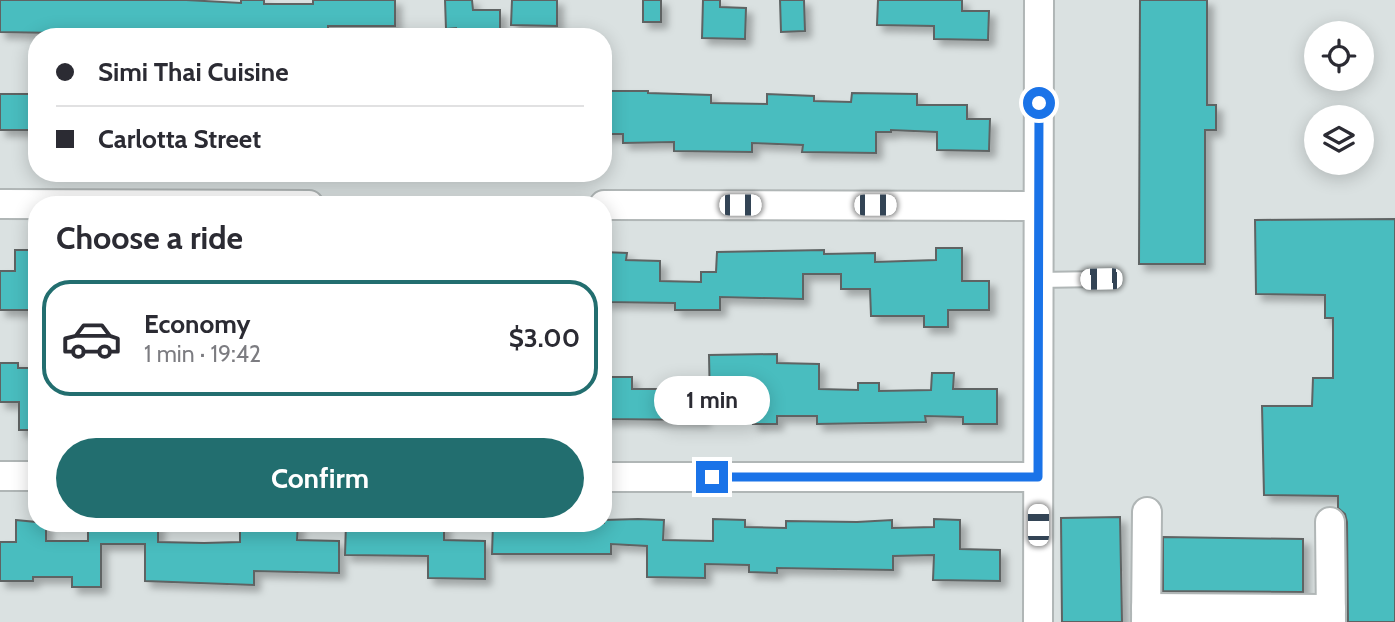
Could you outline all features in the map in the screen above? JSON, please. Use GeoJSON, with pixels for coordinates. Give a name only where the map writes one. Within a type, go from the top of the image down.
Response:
{"type":"FeatureCollection","features":[{"type":"Feature","properties":{"kind":"street"},"geometry":{"type":"LineString","coordinates":[[1038,622],[1039,0]]}},
{"type":"Feature","properties":{"kind":"street"},"geometry":{"type":"LineString","coordinates":[[0,204],[28,204]]}},
{"type":"Feature","properties":{"kind":"street"},"geometry":{"type":"LineString","coordinates":[[612,205],[1038,206]]}},
{"type":"Feature","properties":{"kind":"street"},"geometry":{"type":"LineString","coordinates":[[0,476],[28,476]]}},
{"type":"Feature","properties":{"kind":"street"},"geometry":{"type":"LineString","coordinates":[[612,477],[1038,477]]}},
{"type":"Feature","properties":{"kind":"street"},"geometry":{"type":"LineString","coordinates":[[1147,512],[1146,615],[1331,615],[1330,522]]}},
{"type":"Feature","properties":{"kind":"lane"},"geometry":{"type":"LineString","coordinates":[[1038,280],[1101,279]]}},
{"type":"Feature","properties":{"kind":"building"},"geometry":{"type":"Polygon","coordinates":[[[0,0],[186,0],[241,3],[241,0],[264,0],[264,4],[313,4],[313,0],[395,0],[395,26],[28,28],[28,32],[0,32],[0,0]]]}},
{"type":"Feature","properties":{"kind":"building"},"geometry":{"type":"Polygon","coordinates":[[[445,0],[472,0],[473,10],[500,10],[500,28],[446,28],[445,0]]]}},
{"type":"Feature","properties":{"kind":"building"},"geometry":{"type":"Polygon","coordinates":[[[512,0],[557,0],[557,26],[511,25],[512,0]]]}},
{"type":"Feature","properties":{"kind":"building"},"geometry":{"type":"Polygon","coordinates":[[[643,0],[661,0],[661,22],[643,22],[643,0]]]}},
{"type":"Feature","properties":{"kind":"building"},"geometry":{"type":"Polygon","coordinates":[[[703,0],[720,0],[720,7],[746,8],[745,39],[702,38],[703,0]]]}},
{"type":"Feature","properties":{"kind":"building"},"geometry":{"type":"Polygon","coordinates":[[[780,0],[804,0],[805,31],[781,32],[780,0]]]}},
{"type":"Feature","properties":{"kind":"building"},"geometry":{"type":"Polygon","coordinates":[[[878,0],[962,0],[962,11],[989,11],[988,40],[934,39],[934,26],[877,25],[878,0]]]}},
{"type":"Feature","properties":{"kind":"building"},"geometry":{"type":"Polygon","coordinates":[[[1140,0],[1207,0],[1207,105],[1216,105],[1216,130],[1205,130],[1205,264],[1139,264],[1140,0]]]}},
{"type":"Feature","properties":{"kind":"building"},"geometry":{"type":"Polygon","coordinates":[[[612,91],[711,95],[711,103],[767,104],[767,94],[814,96],[814,101],[851,102],[852,93],[917,94],[917,105],[967,105],[967,119],[990,119],[989,151],[937,150],[937,132],[876,132],[876,153],[802,152],[803,145],[752,143],[752,152],[674,151],[674,142],[623,143],[623,134],[612,134],[612,91]]]}},
{"type":"Feature","properties":{"kind":"building"},"geometry":{"type":"Polygon","coordinates":[[[0,94],[28,94],[28,130],[0,130],[0,94]]]}},
{"type":"Feature","properties":{"kind":"building"},"geometry":{"type":"Polygon","coordinates":[[[1395,219],[1395,622],[1348,622],[1347,522],[1345,514],[1338,508],[1338,496],[1264,495],[1262,406],[1312,406],[1313,378],[1333,378],[1333,318],[1325,318],[1325,295],[1256,294],[1255,220],[1395,219]]]}},
{"type":"Feature","properties":{"kind":"building"},"geometry":{"type":"Polygon","coordinates":[[[936,248],[962,248],[962,281],[989,281],[989,310],[948,310],[948,327],[924,327],[924,316],[871,316],[870,289],[841,289],[841,274],[803,274],[803,299],[720,297],[720,310],[675,310],[675,303],[612,302],[612,252],[627,253],[626,260],[660,261],[660,281],[701,282],[701,272],[716,272],[717,252],[824,250],[824,254],[875,253],[875,262],[936,260],[936,248]]]}},
{"type":"Feature","properties":{"kind":"building"},"geometry":{"type":"Polygon","coordinates":[[[15,250],[28,250],[28,310],[0,310],[0,271],[15,271],[15,250]]]}},
{"type":"Feature","properties":{"kind":"building"},"geometry":{"type":"Polygon","coordinates":[[[777,354],[777,363],[819,364],[819,389],[858,390],[858,383],[879,383],[879,391],[931,390],[932,373],[954,373],[953,389],[997,389],[997,424],[963,424],[963,417],[925,416],[926,422],[817,424],[817,416],[777,416],[777,424],[753,424],[752,403],[710,404],[709,355],[777,354]]]}},
{"type":"Feature","properties":{"kind":"building"},"geometry":{"type":"Polygon","coordinates":[[[0,363],[18,363],[18,368],[28,368],[28,430],[19,430],[19,402],[0,402],[0,363]]]}},
{"type":"Feature","properties":{"kind":"building"},"geometry":{"type":"Polygon","coordinates":[[[612,377],[632,377],[632,389],[704,389],[704,420],[612,419],[612,377]]]}},
{"type":"Feature","properties":{"kind":"building"},"geometry":{"type":"Polygon","coordinates":[[[1120,517],[1122,622],[1062,622],[1061,518],[1120,517]]]}},
{"type":"Feature","properties":{"kind":"building"},"geometry":{"type":"Polygon","coordinates":[[[713,519],[745,520],[745,527],[786,528],[786,521],[892,520],[892,528],[934,527],[934,519],[960,520],[960,549],[1000,550],[1000,581],[933,580],[934,555],[893,556],[893,570],[777,568],[777,573],[749,572],[749,565],[705,564],[705,578],[647,577],[647,546],[611,544],[611,554],[492,554],[493,532],[612,532],[612,520],[664,520],[663,540],[713,541],[713,519]]]}},
{"type":"Feature","properties":{"kind":"building"},"geometry":{"type":"Polygon","coordinates":[[[16,520],[28,521],[28,532],[46,532],[46,541],[88,541],[88,532],[158,532],[158,542],[240,542],[240,532],[297,532],[297,540],[339,541],[339,573],[254,571],[254,585],[145,581],[145,544],[101,544],[101,587],[72,587],[72,577],[33,577],[33,581],[0,581],[0,542],[16,542],[16,520]]]}},
{"type":"Feature","properties":{"kind":"building"},"geometry":{"type":"Polygon","coordinates":[[[346,532],[444,532],[444,540],[485,541],[485,579],[428,578],[428,556],[345,555],[346,532]]]}},
{"type":"Feature","properties":{"kind":"building"},"geometry":{"type":"Polygon","coordinates":[[[1163,537],[1303,539],[1303,592],[1163,591],[1163,537]]]}},
{"type":"Feature","properties":{"kind":"route"},"geometry":{"type":"LineString","coordinates":[[712,477],[1038,477],[1039,103]]}}]}
